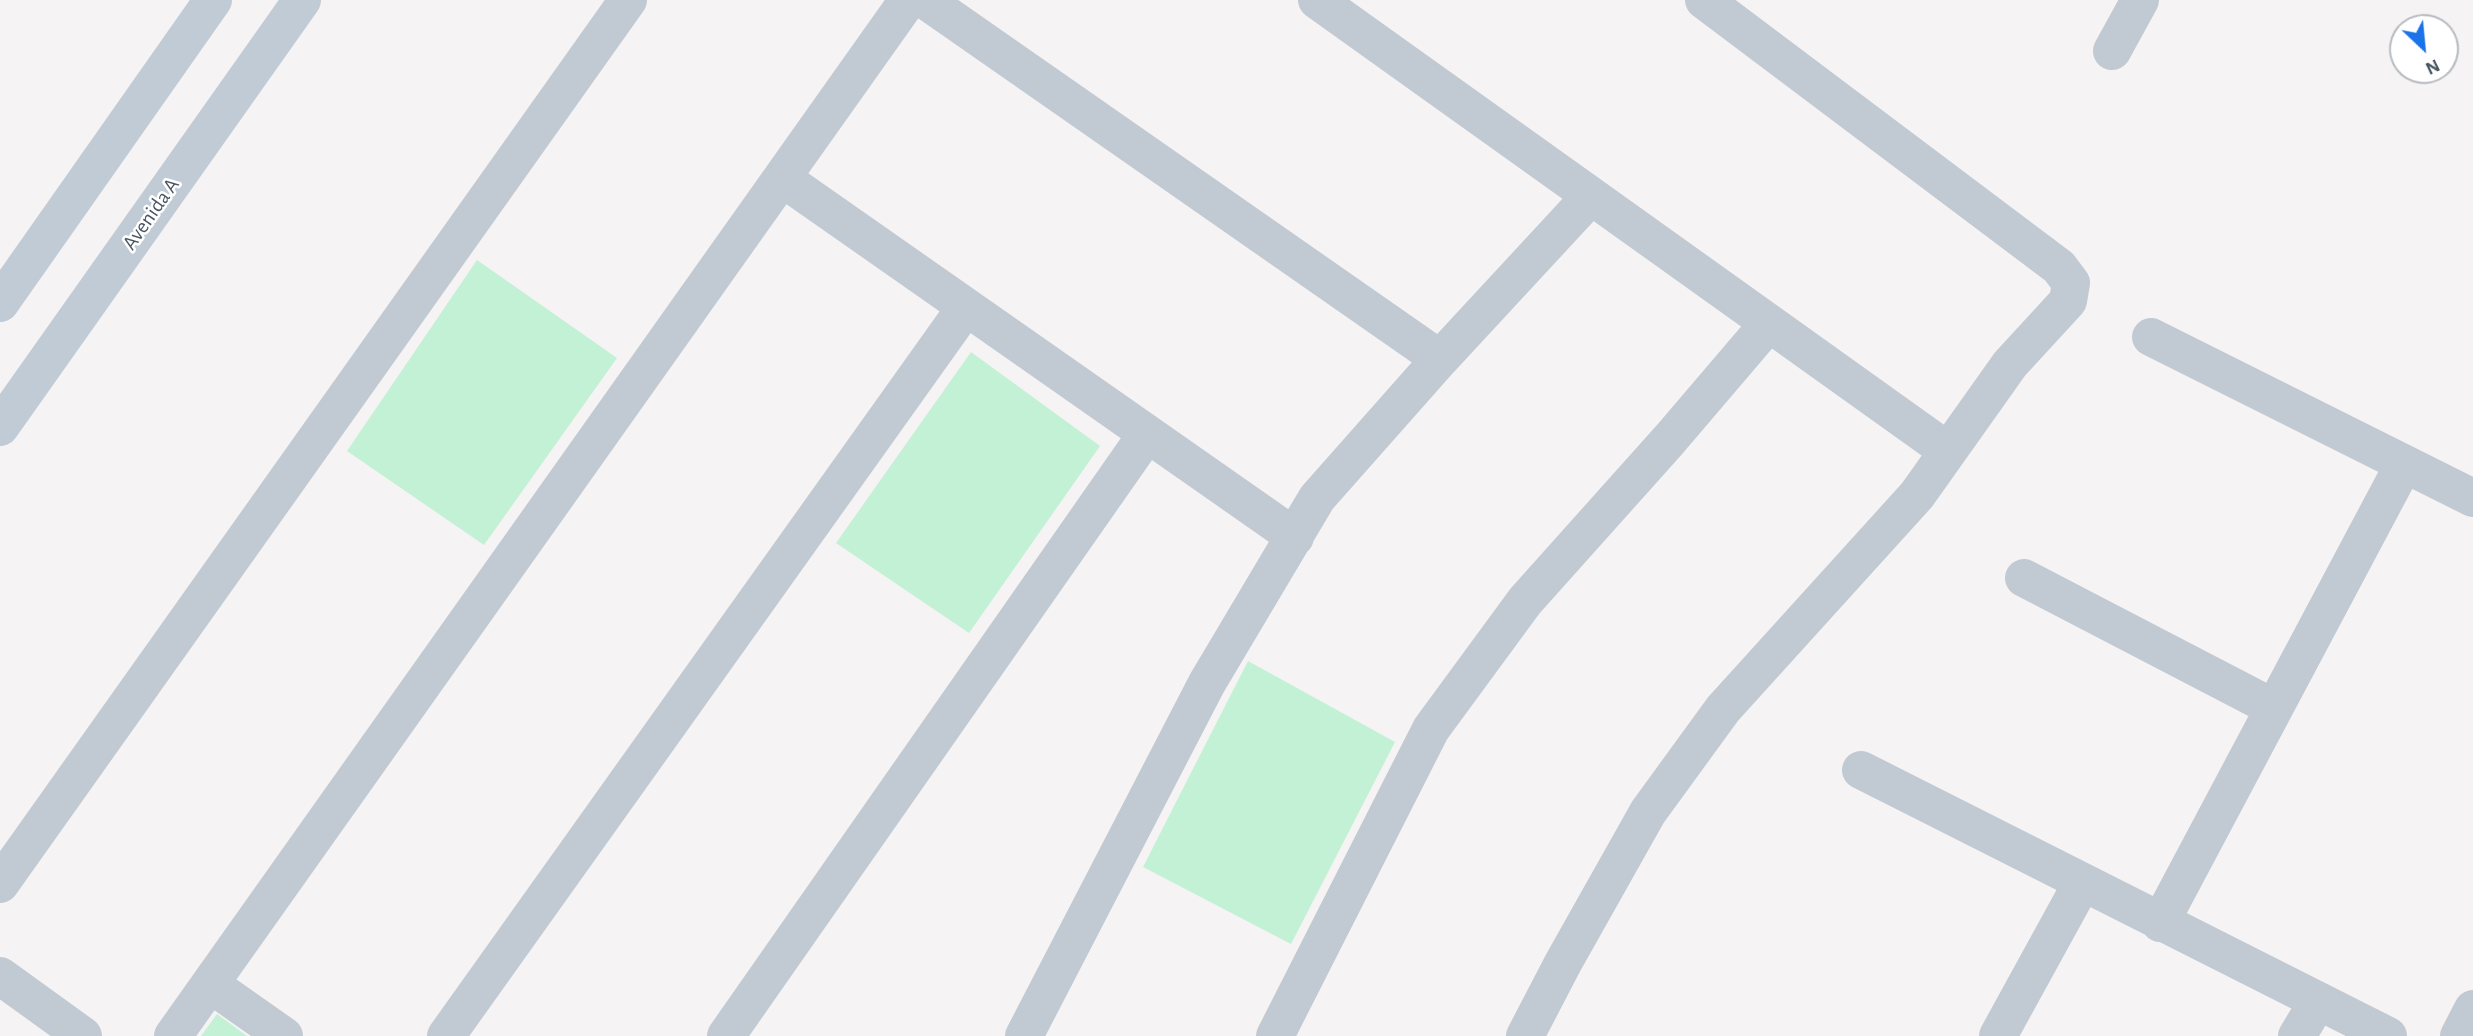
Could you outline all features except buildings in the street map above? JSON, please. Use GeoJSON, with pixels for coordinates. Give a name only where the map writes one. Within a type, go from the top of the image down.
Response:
{"type":"FeatureCollection","features":[{"type":"Feature","properties":{"kind":"street"},"geometry":{"type":"LineString","coordinates":[[0,303],[213,0]]}},
{"type":"Feature","properties":{"kind":"street","name":"Avenida A"},"geometry":{"type":"LineString","coordinates":[[0,427],[302,0]]}},
{"type":"Feature","properties":{"kind":"street"},"geometry":{"type":"LineString","coordinates":[[0,884],[628,0]]}},
{"type":"Feature","properties":{"kind":"street"},"geometry":{"type":"LineString","coordinates":[[173,1036],[908,0]]}},
{"type":"Feature","properties":{"kind":"street"},"geometry":{"type":"LineString","coordinates":[[925,0],[1440,359]]}},
{"type":"Feature","properties":{"kind":"street"},"geometry":{"type":"LineString","coordinates":[[1317,0],[1948,451]]}},
{"type":"Feature","properties":{"kind":"street"},"geometry":{"type":"LineString","coordinates":[[1525,1036],[1569,951],[1655,802],[1723,709],[1917,495],[2010,364],[2067,301],[2071,283],[2059,267],[1704,0]]}},
{"type":"Feature","properties":{"kind":"street"},"geometry":{"type":"LineString","coordinates":[[2112,51],[2140,0]]}},
{"type":"Feature","properties":{"kind":"street"},"geometry":{"type":"LineString","coordinates":[[782,178],[1294,537]]}},
{"type":"Feature","properties":{"kind":"street"},"geometry":{"type":"LineString","coordinates":[[1024,1036],[1206,683],[1317,498],[1440,359],[1591,196]]}},
{"type":"Feature","properties":{"kind":"street"},"geometry":{"type":"LineString","coordinates":[[446,1036],[966,307]]}},
{"type":"Feature","properties":{"kind":"street"},"geometry":{"type":"LineString","coordinates":[[1275,1036],[1431,729],[1525,601],[1670,439],[1769,323]]}},
{"type":"Feature","properties":{"kind":"street"},"geometry":{"type":"LineString","coordinates":[[2151,337],[2473,498]]}},
{"type":"Feature","properties":{"kind":"street"},"geometry":{"type":"LineString","coordinates":[[726,1036],[1147,434]]}},
{"type":"Feature","properties":{"kind":"street"},"geometry":{"type":"LineString","coordinates":[[2160,922],[2404,464]]}},
{"type":"Feature","properties":{"kind":"street"},"geometry":{"type":"LineString","coordinates":[[2024,578],[2274,708]]}},
{"type":"Feature","properties":{"kind":"street"},"geometry":{"type":"LineString","coordinates":[[1861,770],[2388,1036]]}},
{"type":"Feature","properties":{"kind":"street"},"geometry":{"type":"LineString","coordinates":[[1998,1036],[2082,883]]}},
{"type":"Feature","properties":{"kind":"street"},"geometry":{"type":"LineString","coordinates":[[0,976],[83,1036]]}},
{"type":"Feature","properties":{"kind":"street"},"geometry":{"type":"LineString","coordinates":[[210,984],[284,1036]]}},
{"type":"Feature","properties":{"kind":"street"},"geometry":{"type":"LineString","coordinates":[[2297,1036],[2318,1001]]}},
{"type":"Feature","properties":{"kind":"street"},"geometry":{"type":"LineString","coordinates":[[2459,1036],[2473,1009]]}},
{"type":"Feature","properties":{"kind":"green space"},"geometry":{"type":"Polygon","coordinates":[[[477,260],[617,358],[484,545],[347,451],[477,260]]]}},
{"type":"Feature","properties":{"kind":"green space"},"geometry":{"type":"Polygon","coordinates":[[[971,352],[1100,446],[969,633],[836,543],[971,352]]]}},
{"type":"Feature","properties":{"kind":"green space"},"geometry":{"type":"Polygon","coordinates":[[[1248,661],[1395,742],[1291,944],[1143,867],[1248,661]]]}},
{"type":"Feature","properties":{"kind":"green space"},"geometry":{"type":"Polygon","coordinates":[[[217,1014],[247,1036],[201,1036],[217,1014]]]}}]}
